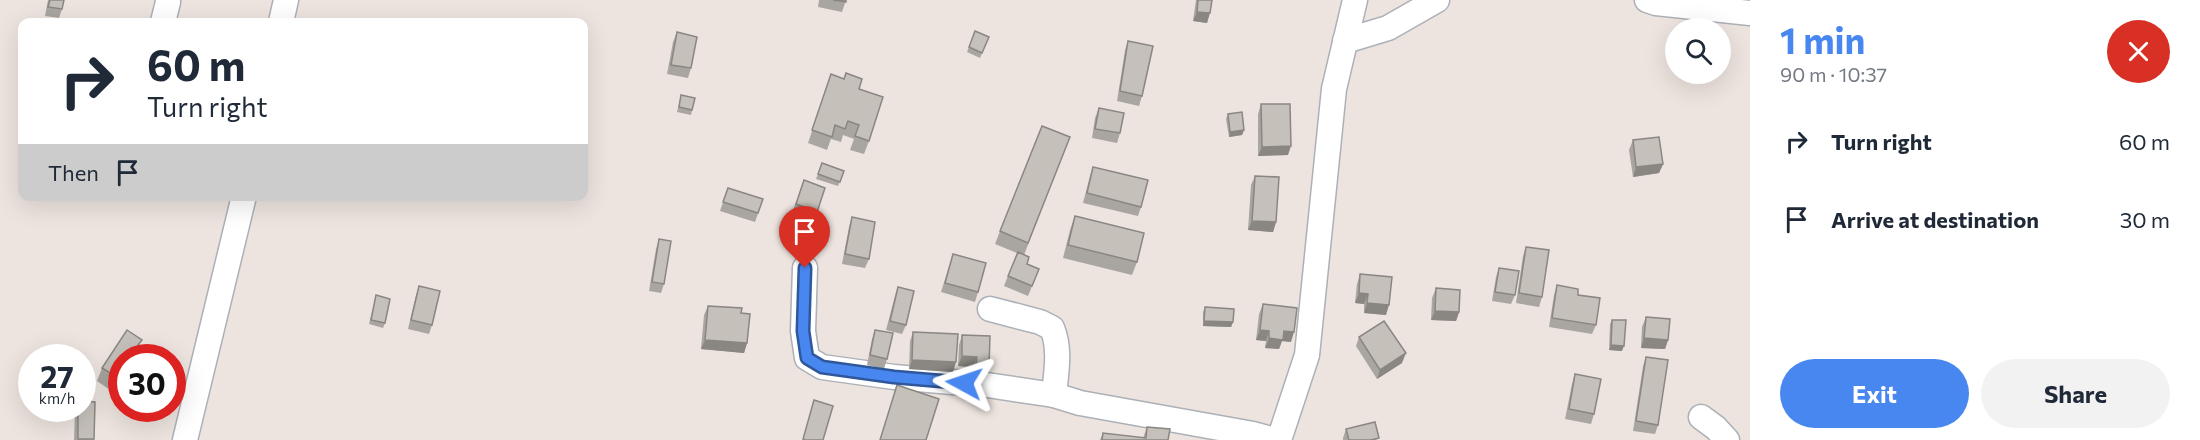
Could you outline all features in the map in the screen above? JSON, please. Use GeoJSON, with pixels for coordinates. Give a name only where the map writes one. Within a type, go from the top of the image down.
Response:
{"type":"FeatureCollection","features":[{"type":"Feature","properties":{"kind":"street"},"geometry":{"type":"LineString","coordinates":[[282,18],[286,0]]}},
{"type":"Feature","properties":{"kind":"street"},"geometry":{"type":"LineString","coordinates":[[805,268],[803,331],[807,358],[822,367],[894,377],[987,385],[1054,395],[1080,403],[1277,440],[1308,355],[1335,89],[1355,0]]}},
{"type":"Feature","properties":{"kind":"street"},"geometry":{"type":"LineString","coordinates":[[1346,41],[1388,28],[1437,0]]}},
{"type":"Feature","properties":{"kind":"street"},"geometry":{"type":"LineString","coordinates":[[1647,0],[1656,3],[1750,13]]}},
{"type":"Feature","properties":{"kind":"street"},"geometry":{"type":"LineString","coordinates":[[185,440],[243,201]]}},
{"type":"Feature","properties":{"kind":"street"},"geometry":{"type":"LineString","coordinates":[[990,309],[1040,322],[1052,328],[1057,339],[1058,351],[1054,395]]}},
{"type":"Feature","properties":{"kind":"street"},"geometry":{"type":"LineString","coordinates":[[1701,417],[1727,440]]}},
{"type":"Feature","properties":{"kind":"building"},"geometry":{"type":"Polygon","coordinates":[[[50,0],[64,0],[62,9],[48,7],[50,0]]]}},
{"type":"Feature","properties":{"kind":"building"},"geometry":{"type":"Polygon","coordinates":[[[1198,0],[1212,0],[1210,13],[1197,12],[1198,0]]]}},
{"type":"Feature","properties":{"kind":"building"},"geometry":{"type":"Polygon","coordinates":[[[975,31],[989,37],[982,53],[969,47],[975,31]]]}},
{"type":"Feature","properties":{"kind":"building"},"geometry":{"type":"Polygon","coordinates":[[[677,32],[697,37],[691,68],[671,65],[677,32]]]}},
{"type":"Feature","properties":{"kind":"building"},"geometry":{"type":"Polygon","coordinates":[[[1128,41],[1153,46],[1142,96],[1120,91],[1128,41]]]}},
{"type":"Feature","properties":{"kind":"building"},"geometry":{"type":"Polygon","coordinates":[[[846,73],[862,79],[859,89],[883,97],[869,141],[855,136],[859,125],[848,121],[845,129],[835,125],[832,137],[812,130],[831,74],[844,79],[846,73]]]}},
{"type":"Feature","properties":{"kind":"building"},"geometry":{"type":"Polygon","coordinates":[[[681,95],[695,98],[692,110],[679,107],[681,95]]]}},
{"type":"Feature","properties":{"kind":"building"},"geometry":{"type":"Polygon","coordinates":[[[1261,104],[1290,104],[1291,146],[1262,147],[1261,104]]]}},
{"type":"Feature","properties":{"kind":"building"},"geometry":{"type":"Polygon","coordinates":[[[1099,108],[1124,113],[1120,133],[1095,129],[1099,108]]]}},
{"type":"Feature","properties":{"kind":"building"},"geometry":{"type":"Polygon","coordinates":[[[1242,112],[1244,130],[1230,132],[1228,114],[1242,112]]]}},
{"type":"Feature","properties":{"kind":"building"},"geometry":{"type":"Polygon","coordinates":[[[1042,126],[1070,137],[1028,243],[1000,231],[1042,126]]]}},
{"type":"Feature","properties":{"kind":"building"},"geometry":{"type":"Polygon","coordinates":[[[1659,137],[1663,164],[1636,167],[1633,140],[1659,137]]]}},
{"type":"Feature","properties":{"kind":"building"},"geometry":{"type":"Polygon","coordinates":[[[822,163],[844,171],[840,182],[818,174],[822,163]]]}},
{"type":"Feature","properties":{"kind":"building"},"geometry":{"type":"Polygon","coordinates":[[[1093,167],[1148,180],[1141,207],[1087,193],[1093,167]]]}},
{"type":"Feature","properties":{"kind":"building"},"geometry":{"type":"Polygon","coordinates":[[[1255,176],[1279,177],[1276,222],[1252,221],[1255,176]]]}},
{"type":"Feature","properties":{"kind":"building"},"geometry":{"type":"Polygon","coordinates":[[[804,180],[825,188],[817,212],[796,204],[804,180]]]}},
{"type":"Feature","properties":{"kind":"building"},"geometry":{"type":"Polygon","coordinates":[[[728,188],[763,199],[758,213],[723,202],[728,188]]]}},
{"type":"Feature","properties":{"kind":"building"},"geometry":{"type":"Polygon","coordinates":[[[1075,216],[1144,233],[1137,262],[1068,245],[1075,216]]]}},
{"type":"Feature","properties":{"kind":"building"},"geometry":{"type":"Polygon","coordinates":[[[852,217],[875,222],[869,259],[845,254],[852,217]]]}},
{"type":"Feature","properties":{"kind":"building"},"geometry":{"type":"Polygon","coordinates":[[[659,239],[671,241],[664,284],[652,282],[659,239]]]}},
{"type":"Feature","properties":{"kind":"building"},"geometry":{"type":"Polygon","coordinates":[[[1526,247],[1549,250],[1542,297],[1519,293],[1526,247]]]}},
{"type":"Feature","properties":{"kind":"building"},"geometry":{"type":"Polygon","coordinates":[[[1018,252],[1029,257],[1027,264],[1039,269],[1032,286],[1008,276],[1018,252]]]}},
{"type":"Feature","properties":{"kind":"building"},"geometry":{"type":"Polygon","coordinates":[[[953,254],[986,263],[978,292],[945,283],[953,254]]]}},
{"type":"Feature","properties":{"kind":"building"},"geometry":{"type":"Polygon","coordinates":[[[1499,268],[1519,271],[1515,295],[1495,292],[1499,268]]]}},
{"type":"Feature","properties":{"kind":"building"},"geometry":{"type":"Polygon","coordinates":[[[1360,274],[1392,277],[1389,305],[1367,303],[1368,294],[1359,293],[1360,274]]]}},
{"type":"Feature","properties":{"kind":"building"},"geometry":{"type":"Polygon","coordinates":[[[1557,285],[1578,289],[1578,295],[1600,298],[1596,325],[1552,318],[1557,285]]]}},
{"type":"Feature","properties":{"kind":"building"},"geometry":{"type":"Polygon","coordinates":[[[419,286],[440,291],[432,325],[411,320],[419,286]]]}},
{"type":"Feature","properties":{"kind":"building"},"geometry":{"type":"Polygon","coordinates":[[[898,287],[914,291],[906,325],[890,321],[898,287]]]}},
{"type":"Feature","properties":{"kind":"building"},"geometry":{"type":"Polygon","coordinates":[[[1436,288],[1460,290],[1459,312],[1435,311],[1436,288]]]}},
{"type":"Feature","properties":{"kind":"building"},"geometry":{"type":"Polygon","coordinates":[[[376,295],[390,299],[385,323],[371,320],[376,295]]]}},
{"type":"Feature","properties":{"kind":"building"},"geometry":{"type":"Polygon","coordinates":[[[1263,304],[1297,308],[1294,332],[1284,331],[1283,340],[1269,338],[1269,331],[1260,330],[1263,304]]]}},
{"type":"Feature","properties":{"kind":"building"},"geometry":{"type":"Polygon","coordinates":[[[708,306],[742,308],[741,313],[750,314],[747,343],[705,340],[708,306]]]}},
{"type":"Feature","properties":{"kind":"building"},"geometry":{"type":"Polygon","coordinates":[[[1205,307],[1234,309],[1233,322],[1204,321],[1205,307]]]}},
{"type":"Feature","properties":{"kind":"building"},"geometry":{"type":"Polygon","coordinates":[[[1646,317],[1670,319],[1668,340],[1644,338],[1646,317]]]}},
{"type":"Feature","properties":{"kind":"building"},"geometry":{"type":"Polygon","coordinates":[[[1612,320],[1626,320],[1624,346],[1611,345],[1612,320]]]}},
{"type":"Feature","properties":{"kind":"building"},"geometry":{"type":"Polygon","coordinates":[[[1384,321],[1406,353],[1380,370],[1359,337],[1384,321]]]}},
{"type":"Feature","properties":{"kind":"building"},"geometry":{"type":"Polygon","coordinates":[[[127,330],[142,340],[139,344],[118,344],[127,330]]]}},
{"type":"Feature","properties":{"kind":"building"},"geometry":{"type":"Polygon","coordinates":[[[875,330],[893,333],[887,359],[870,355],[875,330]]]}},
{"type":"Feature","properties":{"kind":"building"},"geometry":{"type":"Polygon","coordinates":[[[913,332],[958,334],[956,362],[912,360],[913,332]]]}},
{"type":"Feature","properties":{"kind":"building"},"geometry":{"type":"Polygon","coordinates":[[[962,335],[990,336],[989,365],[976,365],[977,357],[962,356],[962,335]]]}},
{"type":"Feature","properties":{"kind":"building"},"geometry":{"type":"Polygon","coordinates":[[[1646,357],[1668,360],[1658,425],[1636,421],[1646,357]]]}},
{"type":"Feature","properties":{"kind":"building"},"geometry":{"type":"Polygon","coordinates":[[[108,359],[108,372],[102,368],[108,359]]]}},
{"type":"Feature","properties":{"kind":"building"},"geometry":{"type":"Polygon","coordinates":[[[1575,374],[1601,379],[1594,414],[1569,409],[1575,374]]]}},
{"type":"Feature","properties":{"kind":"building"},"geometry":{"type":"Polygon","coordinates":[[[897,385],[939,399],[926,440],[880,440],[897,385]]]}},
{"type":"Feature","properties":{"kind":"building"},"geometry":{"type":"Polygon","coordinates":[[[814,400],[833,406],[823,440],[805,440],[803,439],[814,400]]]}},
{"type":"Feature","properties":{"kind":"building"},"geometry":{"type":"Polygon","coordinates":[[[78,422],[94,422],[94,439],[78,439],[78,422]]]}},
{"type":"Feature","properties":{"kind":"building"},"geometry":{"type":"Polygon","coordinates":[[[1375,422],[1379,438],[1349,440],[1346,429],[1375,422]]]}},
{"type":"Feature","properties":{"kind":"building"},"geometry":{"type":"Polygon","coordinates":[[[1147,427],[1170,429],[1168,440],[1102,440],[1103,433],[1146,438],[1147,427]]]}},
{"type":"Feature","properties":{"kind":"route"},"geometry":{"type":"LineString","coordinates":[[805,268],[803,331],[807,358],[822,367],[894,377],[964,383]]}}]}
